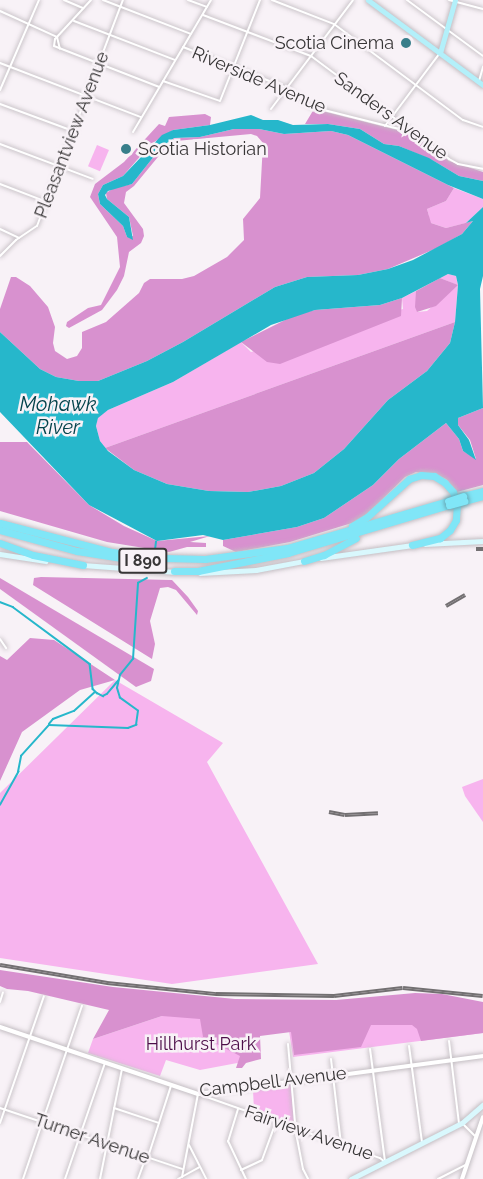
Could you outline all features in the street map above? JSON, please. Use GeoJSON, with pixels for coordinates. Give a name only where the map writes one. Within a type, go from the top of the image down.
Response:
{"type":"FeatureCollection","features":[{"type":"Feature","properties":{"kind":"highway"},"geometry":{"type":"LineString","coordinates":[[314,542],[359,523],[408,479],[434,476],[446,483],[453,492],[457,504],[456,520],[450,530],[440,538],[412,545]]}},
{"type":"Feature","properties":{"kind":"highway","name":"I 890"},"geometry":{"type":"LineString","coordinates":[[0,530],[76,551],[144,561],[206,563],[261,558],[315,546],[400,521],[482,493]]}},
{"type":"Feature","properties":{"kind":"highway","name":"I 890"},"geometry":{"type":"LineString","coordinates":[[0,522],[101,550],[171,559],[247,555],[314,542],[449,503]]}},
{"type":"Feature","properties":{"kind":"highway"},"geometry":{"type":"LineString","coordinates":[[304,561],[324,555],[357,537],[400,521]]}},
{"type":"Feature","properties":{"kind":"highway"},"geometry":{"type":"LineString","coordinates":[[0,543],[40,557],[83,565]]}},
{"type":"Feature","properties":{"kind":"highway"},"geometry":{"type":"LineString","coordinates":[[174,572],[198,571],[261,558]]}},
{"type":"Feature","properties":{"kind":"main road"},"geometry":{"type":"LineString","coordinates":[[368,0],[481,83]]}},
{"type":"Feature","properties":{"kind":"main road"},"geometry":{"type":"LineString","coordinates":[[440,53],[453,1]]}},
{"type":"Feature","properties":{"kind":"main road"},"geometry":{"type":"LineString","coordinates":[[0,554],[83,565],[174,572],[229,572],[412,545],[483,541]]}},
{"type":"Feature","properties":{"kind":"main road"},"geometry":{"type":"LineString","coordinates":[[351,1179],[361,1177],[385,1161],[461,1124],[483,1105]]}},
{"type":"Feature","properties":{"kind":"street"},"geometry":{"type":"LineString","coordinates":[[0,90],[39,0]]}},
{"type":"Feature","properties":{"kind":"street"},"geometry":{"type":"LineString","coordinates":[[64,0],[83,8]]}},
{"type":"Feature","properties":{"kind":"street"},"geometry":{"type":"LineString","coordinates":[[57,37],[91,0]]}},
{"type":"Feature","properties":{"kind":"street","name":"Riverside Avenue"},"geometry":{"type":"LineString","coordinates":[[103,0],[191,34]]}},
{"type":"Feature","properties":{"kind":"street","name":"Pleasantview Avenue"},"geometry":{"type":"LineString","coordinates":[[0,256],[19,238],[37,226],[123,0]]}},
{"type":"Feature","properties":{"kind":"street"},"geometry":{"type":"LineString","coordinates":[[188,0],[207,7]]}},
{"type":"Feature","properties":{"kind":"street"},"geometry":{"type":"LineString","coordinates":[[133,132],[211,0]]}},
{"type":"Feature","properties":{"kind":"street"},"geometry":{"type":"LineString","coordinates":[[163,81],[219,102],[260,0]]}},
{"type":"Feature","properties":{"kind":"street"},"geometry":{"type":"LineString","coordinates":[[272,0],[334,24],[463,120],[483,127]]}},
{"type":"Feature","properties":{"kind":"street"},"geometry":{"type":"LineString","coordinates":[[271,109],[353,0]]}},
{"type":"Feature","properties":{"kind":"street"},"geometry":{"type":"LineString","coordinates":[[407,0],[483,56]]}},
{"type":"Feature","properties":{"kind":"street"},"geometry":{"type":"LineString","coordinates":[[453,1],[483,9]]}},
{"type":"Feature","properties":{"kind":"street"},"geometry":{"type":"LineString","coordinates":[[0,11],[57,37]]}},
{"type":"Feature","properties":{"kind":"street","name":"Sanders Avenue"},"geometry":{"type":"LineString","coordinates":[[203,15],[310,56],[449,159],[483,169]]}},
{"type":"Feature","properties":{"kind":"street"},"geometry":{"type":"LineString","coordinates":[[73,21],[175,60]]}},
{"type":"Feature","properties":{"kind":"street"},"geometry":{"type":"LineString","coordinates":[[57,37],[60,49],[159,87]]}},
{"type":"Feature","properties":{"kind":"street","name":"Riverside Avenue"},"geometry":{"type":"LineString","coordinates":[[183,48],[287,88],[312,106],[385,126],[406,128]]}},
{"type":"Feature","properties":{"kind":"street"},"geometry":{"type":"LineString","coordinates":[[385,126],[440,53]]}},
{"type":"Feature","properties":{"kind":"street"},"geometry":{"type":"LineString","coordinates":[[0,63],[141,117]]}},
{"type":"Feature","properties":{"kind":"street"},"geometry":{"type":"LineString","coordinates":[[481,83],[483,67]]}},
{"type":"Feature","properties":{"kind":"street"},"geometry":{"type":"LineString","coordinates":[[0,104],[74,131]]}},
{"type":"Feature","properties":{"kind":"street"},"geometry":{"type":"LineString","coordinates":[[0,144],[93,179]]}},
{"type":"Feature","properties":{"kind":"street"},"geometry":{"type":"LineString","coordinates":[[0,184],[47,202]]}},
{"type":"Feature","properties":{"kind":"street"},"geometry":{"type":"LineString","coordinates":[[0,229],[19,238]]}},
{"type":"Feature","properties":{"kind":"street"},"geometry":{"type":"LineString","coordinates":[[0,639],[6,648]]}},
{"type":"Feature","properties":{"kind":"street"},"geometry":{"type":"LineString","coordinates":[[0,1002],[3,992]]}},
{"type":"Feature","properties":{"kind":"street"},"geometry":{"type":"LineString","coordinates":[[0,1123],[44,996]]}},
{"type":"Feature","properties":{"kind":"street"},"geometry":{"type":"LineString","coordinates":[[23,1179],[82,1006]]}},
{"type":"Feature","properties":{"kind":"street","name":"Campbell Avenue"},"geometry":{"type":"LineString","coordinates":[[0,1028],[198,1094],[483,1056]]}},
{"type":"Feature","properties":{"kind":"street"},"geometry":{"type":"LineString","coordinates":[[449,1041],[461,1124],[476,1137]]}},
{"type":"Feature","properties":{"kind":"street"},"geometry":{"type":"LineString","coordinates":[[288,1044],[297,1129],[303,1169],[308,1179]]}},
{"type":"Feature","properties":{"kind":"street"},"geometry":{"type":"LineString","coordinates":[[409,1046],[422,1143]]}},
{"type":"Feature","properties":{"kind":"street"},"geometry":{"type":"LineString","coordinates":[[370,1049],[385,1161]]}},
{"type":"Feature","properties":{"kind":"street"},"geometry":{"type":"LineString","coordinates":[[331,1059],[341,1144]]}},
{"type":"Feature","properties":{"kind":"street"},"geometry":{"type":"LineString","coordinates":[[65,1179],[105,1064]]}},
{"type":"Feature","properties":{"kind":"street"},"geometry":{"type":"LineString","coordinates":[[100,1179],[122,1069]]}},
{"type":"Feature","properties":{"kind":"street"},"geometry":{"type":"LineString","coordinates":[[138,1179],[171,1086]]}},
{"type":"Feature","properties":{"kind":"street"},"geometry":{"type":"LineString","coordinates":[[182,1177],[198,1094]]}},
{"type":"Feature","properties":{"kind":"street","name":"Fairview Avenue"},"geometry":{"type":"LineString","coordinates":[[198,1094],[385,1161]]}},
{"type":"Feature","properties":{"kind":"street","name":"Turner Avenue"},"geometry":{"type":"LineString","coordinates":[[0,1108],[183,1169]]}},
{"type":"Feature","properties":{"kind":"street"},"geometry":{"type":"LineString","coordinates":[[114,1108],[159,1124]]}},
{"type":"Feature","properties":{"kind":"street"},"geometry":{"type":"LineString","coordinates":[[238,1109],[228,1141],[246,1179]]}},
{"type":"Feature","properties":{"kind":"street"},"geometry":{"type":"LineString","coordinates":[[462,1179],[483,1117]]}},
{"type":"Feature","properties":{"kind":"street"},"geometry":{"type":"LineString","coordinates":[[241,1170],[262,1160],[276,1122]]}},
{"type":"Feature","properties":{"kind":"street"},"geometry":{"type":"LineString","coordinates":[[189,1145],[207,1179]]}},
{"type":"Feature","properties":{"kind":"street"},"geometry":{"type":"LineString","coordinates":[[438,1179],[466,1165]]}},
{"type":"Feature","properties":{"kind":"street"},"geometry":{"type":"LineString","coordinates":[[178,1179],[200,1167]]}},
{"type":"Feature","properties":{"kind":"green space"},"geometry":{"type":"Polygon","coordinates":[[[97,145],[109,150],[100,171],[88,166],[97,145]]]}},
{"type":"Feature","properties":{"kind":"green space"},"geometry":{"type":"Polygon","coordinates":[[[454,188],[483,199],[483,207],[466,223],[446,228],[431,223],[282,273],[429,216],[427,209],[446,201],[454,188]]]}},
{"type":"Feature","properties":{"kind":"green space"},"geometry":{"type":"Polygon","coordinates":[[[448,274],[456,276],[458,285],[455,322],[105,448],[100,441],[96,426],[98,417],[108,410],[173,382],[241,342],[251,352],[403,309],[402,298],[416,291],[417,312],[427,311],[457,285],[440,278],[448,274]]]}},
{"type":"Feature","properties":{"kind":"green space"},"geometry":{"type":"Polygon","coordinates":[[[115,680],[223,743],[207,762],[318,964],[172,984],[0,958],[0,793],[115,680]]]}},
{"type":"Feature","properties":{"kind":"green space"},"geometry":{"type":"Polygon","coordinates":[[[483,779],[483,822],[465,796],[462,787],[483,779]]]}},
{"type":"Feature","properties":{"kind":"green space","name":"Hillhurst Park"},"geometry":{"type":"Polygon","coordinates":[[[483,1014],[483,1033],[293,1057],[289,1031],[257,1035],[258,1059],[200,1070],[166,1060],[160,1076],[88,1053],[93,1039],[162,1016],[483,1014]]]}},
{"type":"Feature","properties":{"kind":"green space"},"geometry":{"type":"Polygon","coordinates":[[[291,1084],[294,1125],[254,1111],[253,1090],[291,1084]]]}},
{"type":"Feature","properties":{"kind":"shaded area"},"geometry":{"type":"Polygon","coordinates":[[[314,109],[401,131],[406,129],[449,161],[483,172],[483,181],[459,176],[432,160],[399,146],[384,144],[360,129],[328,124],[305,124],[314,109]]]}},
{"type":"Feature","properties":{"kind":"shaded area"},"geometry":{"type":"Polygon","coordinates":[[[205,114],[211,117],[210,125],[173,130],[151,144],[123,176],[103,185],[98,194],[100,204],[123,226],[127,237],[133,236],[129,217],[107,199],[106,193],[114,188],[132,184],[159,150],[174,138],[200,137],[234,129],[259,129],[284,134],[331,131],[348,135],[454,188],[446,201],[427,209],[431,223],[446,228],[473,221],[462,234],[437,248],[388,269],[358,275],[307,277],[275,287],[183,342],[147,361],[98,381],[79,381],[56,377],[40,369],[0,332],[0,309],[11,277],[16,277],[30,286],[48,307],[55,327],[53,343],[55,351],[67,359],[77,356],[82,348],[82,332],[106,322],[139,293],[144,283],[150,279],[182,279],[194,276],[227,257],[244,240],[243,219],[260,198],[263,143],[257,136],[251,134],[176,141],[167,146],[134,186],[126,192],[124,203],[143,229],[144,236],[141,243],[129,252],[124,276],[117,290],[102,310],[69,328],[66,326],[67,322],[88,308],[101,305],[120,267],[117,237],[90,197],[95,184],[124,162],[159,124],[165,126],[169,117],[205,114]]]}},
{"type":"Feature","properties":{"kind":"shaded area"},"geometry":{"type":"Polygon","coordinates":[[[440,278],[458,285],[436,306],[417,312],[416,291],[440,278]]]}},
{"type":"Feature","properties":{"kind":"shaded area"},"geometry":{"type":"Polygon","coordinates":[[[402,298],[401,316],[280,364],[267,362],[241,342],[295,315],[315,310],[380,305],[402,298]]]}},
{"type":"Feature","properties":{"kind":"shaded area"},"geometry":{"type":"Polygon","coordinates":[[[455,322],[450,343],[427,371],[388,400],[344,449],[314,473],[281,486],[248,492],[209,491],[167,484],[134,470],[105,448],[455,322]]]}},
{"type":"Feature","properties":{"kind":"shaded area"},"geometry":{"type":"Polygon","coordinates":[[[483,408],[483,485],[457,492],[446,479],[438,475],[416,472],[405,477],[364,517],[352,523],[290,542],[236,552],[223,546],[223,540],[297,527],[324,518],[373,485],[399,459],[446,423],[459,439],[463,451],[476,459],[470,440],[458,425],[458,418],[483,408]]]}},
{"type":"Feature","properties":{"kind":"shaded area"},"geometry":{"type":"Polygon","coordinates":[[[0,442],[27,442],[89,505],[124,526],[157,541],[210,536],[190,542],[206,543],[206,547],[187,547],[169,552],[107,542],[0,511],[0,442]]]}},
{"type":"Feature","properties":{"kind":"shaded area"},"geometry":{"type":"Polygon","coordinates":[[[0,578],[154,669],[151,681],[136,687],[0,589],[0,578]]]}},
{"type":"Feature","properties":{"kind":"shaded area"},"geometry":{"type":"Polygon","coordinates":[[[34,578],[172,580],[198,611],[197,615],[176,590],[168,587],[160,588],[150,621],[155,644],[152,659],[33,585],[34,578]]]}},
{"type":"Feature","properties":{"kind":"shaded area"},"geometry":{"type":"Polygon","coordinates":[[[30,638],[54,640],[115,680],[80,690],[22,732],[0,781],[0,656],[7,660],[30,638]]]}},
{"type":"Feature","properties":{"kind":"shaded area"},"geometry":{"type":"Polygon","coordinates":[[[0,970],[113,987],[235,999],[336,1000],[415,993],[442,994],[483,1002],[483,1033],[421,1041],[417,1029],[412,1025],[371,1025],[361,1047],[294,1055],[291,1032],[260,1036],[261,1059],[246,1063],[242,1068],[236,1068],[240,1056],[203,1037],[200,1019],[162,1016],[93,1039],[109,1010],[28,991],[7,989],[0,986],[0,970]]]}},
{"type":"Feature","properties":{"kind":"water"},"geometry":{"type":"Polygon","coordinates":[[[251,115],[263,120],[278,120],[293,125],[328,124],[360,129],[384,144],[399,146],[429,158],[459,176],[483,181],[483,199],[448,185],[348,135],[331,131],[284,134],[259,129],[234,129],[200,137],[174,138],[159,150],[132,184],[108,191],[105,195],[107,199],[129,217],[133,240],[127,237],[123,226],[100,204],[98,194],[103,185],[123,176],[162,135],[173,130],[210,125],[251,115]]]}},
{"type":"Feature","properties":{"kind":"water","name":"Mohawk River"},"geometry":{"type":"Polygon","coordinates":[[[483,207],[483,276],[480,289],[483,408],[458,418],[458,425],[469,440],[476,460],[463,451],[459,439],[446,423],[399,459],[373,485],[324,518],[297,527],[223,540],[203,535],[157,541],[89,505],[0,412],[0,332],[40,369],[56,377],[79,381],[98,381],[147,361],[183,342],[275,287],[307,277],[358,275],[388,269],[413,260],[462,234],[473,221],[466,223],[483,207]],[[448,274],[402,298],[380,305],[315,310],[271,325],[173,382],[108,410],[98,418],[96,426],[100,441],[108,451],[134,470],[167,484],[209,491],[248,492],[281,486],[314,473],[344,449],[388,400],[427,371],[450,343],[455,322],[458,285],[456,276],[448,274]]]}},
{"type":"Feature","properties":{"kind":"waterway"},"geometry":{"type":"LineString","coordinates":[[155,550],[156,542]]}},
{"type":"Feature","properties":{"kind":"waterway"},"geometry":{"type":"LineString","coordinates":[[0,805],[18,772],[21,756],[49,725],[128,728],[136,725],[138,711],[120,698],[117,688],[120,675],[133,659],[138,583],[147,578]]}},
{"type":"Feature","properties":{"kind":"waterway"},"geometry":{"type":"LineString","coordinates":[[0,602],[13,607],[90,664],[93,689],[97,693],[103,696],[107,694],[118,681]]}},
{"type":"Feature","properties":{"kind":"waterway"},"geometry":{"type":"LineString","coordinates":[[49,724],[53,719],[74,711],[95,692]]}},
{"type":"Feature","properties":{"kind":"railway"},"geometry":{"type":"LineString","coordinates":[[476,549],[483,549]]}},
{"type":"Feature","properties":{"kind":"railway"},"geometry":{"type":"LineString","coordinates":[[446,606],[465,595]]}},
{"type":"Feature","properties":{"kind":"railway"},"geometry":{"type":"LineString","coordinates":[[329,812],[345,815],[378,813]]}},
{"type":"Feature","properties":{"kind":"railway"},"geometry":{"type":"LineString","coordinates":[[0,965],[107,983],[216,994],[334,996],[403,988],[483,996]]}},
{"type":"Feature","properties":{"kind":"place","name":"Scotia Cinema"},"geometry":{"type":"Point","coordinates":[406,43]}},
{"type":"Feature","properties":{"kind":"place","name":"Scotia Historian"},"geometry":{"type":"Point","coordinates":[126,149]}}]}
